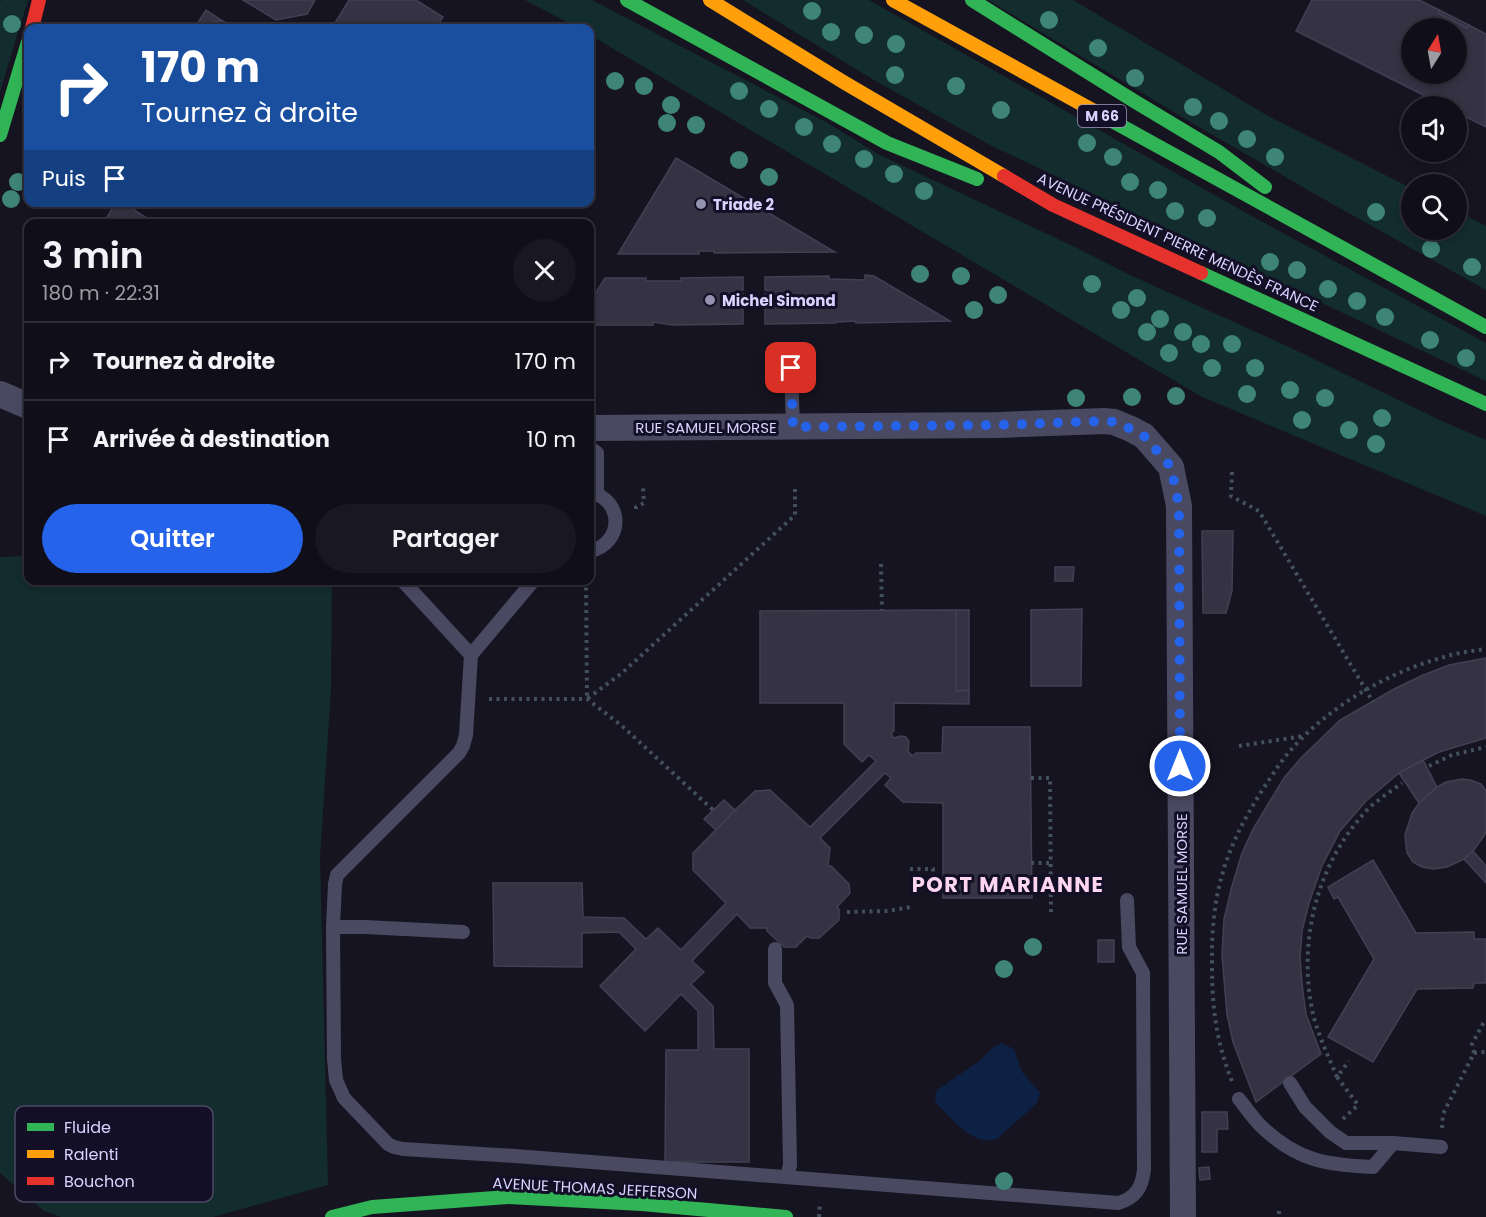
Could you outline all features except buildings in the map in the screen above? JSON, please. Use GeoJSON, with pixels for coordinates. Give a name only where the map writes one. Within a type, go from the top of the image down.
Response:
{"type":"FeatureCollection","features":[{"type":"Feature","properties":{"kind":"main road"},"geometry":{"type":"LineString","coordinates":[[33,24],[39,0]]}},
{"type":"Feature","properties":{"kind":"main road"},"geometry":{"type":"LineString","coordinates":[[627,0],[886,143],[961,173],[1053,205]]}},
{"type":"Feature","properties":{"kind":"main road","name":"AVENUE PRÉSIDENT PIERRE MENDÈS FRANCE"},"geometry":{"type":"LineString","coordinates":[[710,0],[845,83],[1053,205],[1486,404]]}},
{"type":"Feature","properties":{"kind":"main road","name":"M 66"},"geometry":{"type":"LineString","coordinates":[[893,0],[1486,327]]}},
{"type":"Feature","properties":{"kind":"main road","name":"M 66"},"geometry":{"type":"LineString","coordinates":[[972,0],[1219,152],[1264,186],[1312,232]]}},
{"type":"Feature","properties":{"kind":"main road"},"geometry":{"type":"LineString","coordinates":[[0,135],[24,55]]}},
{"type":"Feature","properties":{"kind":"main road","name":"AVENUE THOMAS JEFFERSON"},"geometry":{"type":"LineString","coordinates":[[332,1217],[372,1207],[508,1197],[642,1204],[786,1217]]}},
{"type":"Feature","properties":{"kind":"street"},"geometry":{"type":"LineString","coordinates":[[0,394],[24,404]]}},
{"type":"Feature","properties":{"kind":"street","name":"RUE SAMUEL MORSE"},"geometry":{"type":"LineString","coordinates":[[594,428],[999,425],[1104,421],[1114,422],[1144,436],[1171,467],[1179,506],[1183,1217]]}},
{"type":"Feature","properties":{"kind":"lane"},"geometry":{"type":"LineString","coordinates":[[791,368],[793,427]]}},
{"type":"Feature","properties":{"kind":"lane"},"geometry":{"type":"LineString","coordinates":[[594,451],[597,453],[594,482]]}},
{"type":"Feature","properties":{"kind":"lane"},"geometry":{"type":"LineString","coordinates":[[594,493],[608,501],[615,515],[615,524],[608,542],[594,550]]}},
{"type":"Feature","properties":{"kind":"lane"},"geometry":{"type":"LineString","coordinates":[[407,585],[471,655]]}},
{"type":"Feature","properties":{"kind":"lane"},"geometry":{"type":"LineString","coordinates":[[530,585],[471,655],[466,735],[459,753],[338,875],[335,884],[333,927],[336,1080],[344,1098],[394,1148],[1118,1203],[1127,1200],[1143,1182],[1144,1170],[1143,973],[1129,947],[1127,900]]}},
{"type":"Feature","properties":{"kind":"lane"},"geometry":{"type":"LineString","coordinates":[[333,927],[463,932]]}},
{"type":"Feature","properties":{"kind":"lane"},"geometry":{"type":"LineString","coordinates":[[775,949],[776,983],[788,1005],[790,1165],[787,1177]]}},
{"type":"Feature","properties":{"kind":"lane"},"geometry":{"type":"LineString","coordinates":[[1290,1083],[1305,1107],[1330,1132],[1346,1143],[1393,1143],[1441,1147]]}},
{"type":"Feature","properties":{"kind":"lane"},"geometry":{"type":"LineString","coordinates":[[1239,1099],[1261,1127],[1283,1145],[1312,1160],[1339,1165],[1373,1167],[1393,1143]]}},
{"type":"Feature","properties":{"kind":"path"},"geometry":{"type":"LineString","coordinates":[[1232,472],[1231,496],[1258,511],[1373,702]]}},
{"type":"Feature","properties":{"kind":"path"},"geometry":{"type":"LineString","coordinates":[[468,699],[587,699],[622,673],[795,514],[795,486]]}},
{"type":"Feature","properties":{"kind":"path"},"geometry":{"type":"LineString","coordinates":[[881,564],[882,610]]}},
{"type":"Feature","properties":{"kind":"path"},"geometry":{"type":"LineString","coordinates":[[586,585],[587,699]]}},
{"type":"Feature","properties":{"kind":"path"},"geometry":{"type":"LineString","coordinates":[[1239,1099],[1227,1068],[1214,1015],[1211,939],[1215,903],[1225,861],[1234,838],[1272,774],[1288,753],[1330,713],[1367,690],[1423,664],[1441,657],[1486,649]]}},
{"type":"Feature","properties":{"kind":"path"},"geometry":{"type":"LineString","coordinates":[[587,699],[621,725],[713,810]]}},
{"type":"Feature","properties":{"kind":"path"},"geometry":{"type":"LineString","coordinates":[[1239,746],[1304,736]]}},
{"type":"Feature","properties":{"kind":"path"},"geometry":{"type":"LineString","coordinates":[[1429,766],[1452,755],[1486,747]]}},
{"type":"Feature","properties":{"kind":"path"},"geometry":{"type":"LineString","coordinates":[[1031,778],[1050,778],[1051,912]]}},
{"type":"Feature","properties":{"kind":"path"},"geometry":{"type":"LineString","coordinates":[[1330,1132],[1358,1105],[1337,1077],[1318,1031],[1311,1005],[1307,957],[1312,914],[1321,885],[1339,848],[1369,808],[1402,783]]}},
{"type":"Feature","properties":{"kind":"path"},"geometry":{"type":"LineString","coordinates":[[1031,864],[1051,863]]}},
{"type":"Feature","properties":{"kind":"path"},"geometry":{"type":"LineString","coordinates":[[910,869],[933,869],[933,889],[938,888]]}},
{"type":"Feature","properties":{"kind":"path"},"geometry":{"type":"LineString","coordinates":[[847,912],[887,911],[911,907]]}},
{"type":"Feature","properties":{"kind":"path"},"geometry":{"type":"LineString","coordinates":[[1441,1147],[1443,1114],[1474,1053],[1472,1044],[1486,1020]]}},
{"type":"Feature","properties":{"kind":"path"},"geometry":{"type":"LineString","coordinates":[[1474,1053],[1486,1050]]}},
{"type":"Feature","properties":{"kind":"path"},"geometry":{"type":"LineString","coordinates":[[1337,1077],[1349,1060]]}},
{"type":"Feature","properties":{"kind":"path"},"geometry":{"type":"LineString","coordinates":[[819,1217],[820,1202]]}},
{"type":"Feature","properties":{"kind":"green space"},"geometry":{"type":"Polygon","coordinates":[[[1,0],[28,0],[0,92],[0,3],[1,0]]]}},
{"type":"Feature","properties":{"kind":"green space"},"geometry":{"type":"Polygon","coordinates":[[[525,0],[592,0],[826,122],[878,154],[1128,274],[1486,440],[1486,516],[1202,397],[594,37],[594,24],[570,24],[525,0]]]}},
{"type":"Feature","properties":{"kind":"green space"},"geometry":{"type":"Polygon","coordinates":[[[743,0],[869,0],[1248,214],[1486,343],[1486,381],[990,145],[872,79],[743,0]]]}},
{"type":"Feature","properties":{"kind":"green space"},"geometry":{"type":"Polygon","coordinates":[[[988,0],[1073,0],[1270,117],[1401,183],[1401,240],[1467,240],[1467,216],[1486,226],[1486,290],[1320,197],[988,0]]]}},
{"type":"Feature","properties":{"kind":"green space"},"geometry":{"type":"Polygon","coordinates":[[[24,556],[24,585],[332,585],[331,689],[320,857],[328,1185],[213,1217],[61,1217],[44,1211],[34,1202],[213,1202],[213,1106],[15,1106],[15,1186],[0,1173],[0,557],[24,556]]]}},
{"type":"Feature","properties":{"kind":"water"},"geometry":{"type":"Polygon","coordinates":[[[1001,1043],[1014,1049],[1022,1072],[1040,1092],[1037,1103],[997,1139],[979,1139],[963,1130],[936,1103],[935,1096],[937,1090],[981,1060],[992,1048],[1001,1043]]]}},
{"type":"Feature","properties":{"kind":"traffic: fast"},"geometry":{"type":"LineString","coordinates":[[627,0],[887,143],[977,179]]}},
{"type":"Feature","properties":{"kind":"traffic: fast"},"geometry":{"type":"LineString","coordinates":[[972,0],[1219,152],[1265,187]]}},
{"type":"Feature","properties":{"kind":"traffic: fast"},"geometry":{"type":"LineString","coordinates":[[0,135],[24,55]]}},
{"type":"Feature","properties":{"kind":"traffic: fast"},"geometry":{"type":"LineString","coordinates":[[1105,117],[1486,327]]}},
{"type":"Feature","properties":{"kind":"traffic: fast"},"geometry":{"type":"LineString","coordinates":[[1201,273],[1486,404]]}},
{"type":"Feature","properties":{"kind":"traffic: fast"},"geometry":{"type":"LineString","coordinates":[[332,1217],[372,1207],[508,1197],[642,1204],[786,1217]]}},
{"type":"Feature","properties":{"kind":"traffic: slow"},"geometry":{"type":"LineString","coordinates":[[710,0],[845,83],[1004,176]]}},
{"type":"Feature","properties":{"kind":"traffic: slow"},"geometry":{"type":"LineString","coordinates":[[893,0],[1105,117]]}},
{"type":"Feature","properties":{"kind":"traffic: jam"},"geometry":{"type":"LineString","coordinates":[[33,24],[39,0]]}},
{"type":"Feature","properties":{"kind":"traffic: jam"},"geometry":{"type":"LineString","coordinates":[[1004,176],[1053,205],[1201,273]]}},
{"type":"Feature","properties":{"kind":"place","name":"Triade 2"},"geometry":{"type":"Point","coordinates":[701,204]}},
{"type":"Feature","properties":{"kind":"place","name":"Michel Simond"},"geometry":{"type":"Point","coordinates":[710,300]}},
{"type":"Feature","properties":{"kind":"district","name":"PORT MARIANNE"},"geometry":{"type":"Point","coordinates":[1008,884]}},
{"type":"Feature","properties":{"kind":"route"},"geometry":{"type":"LineString","coordinates":[[791,368],[793,427],[999,425],[1104,421],[1123,424],[1144,436],[1171,467],[1179,506],[1180,766]]}}]}
